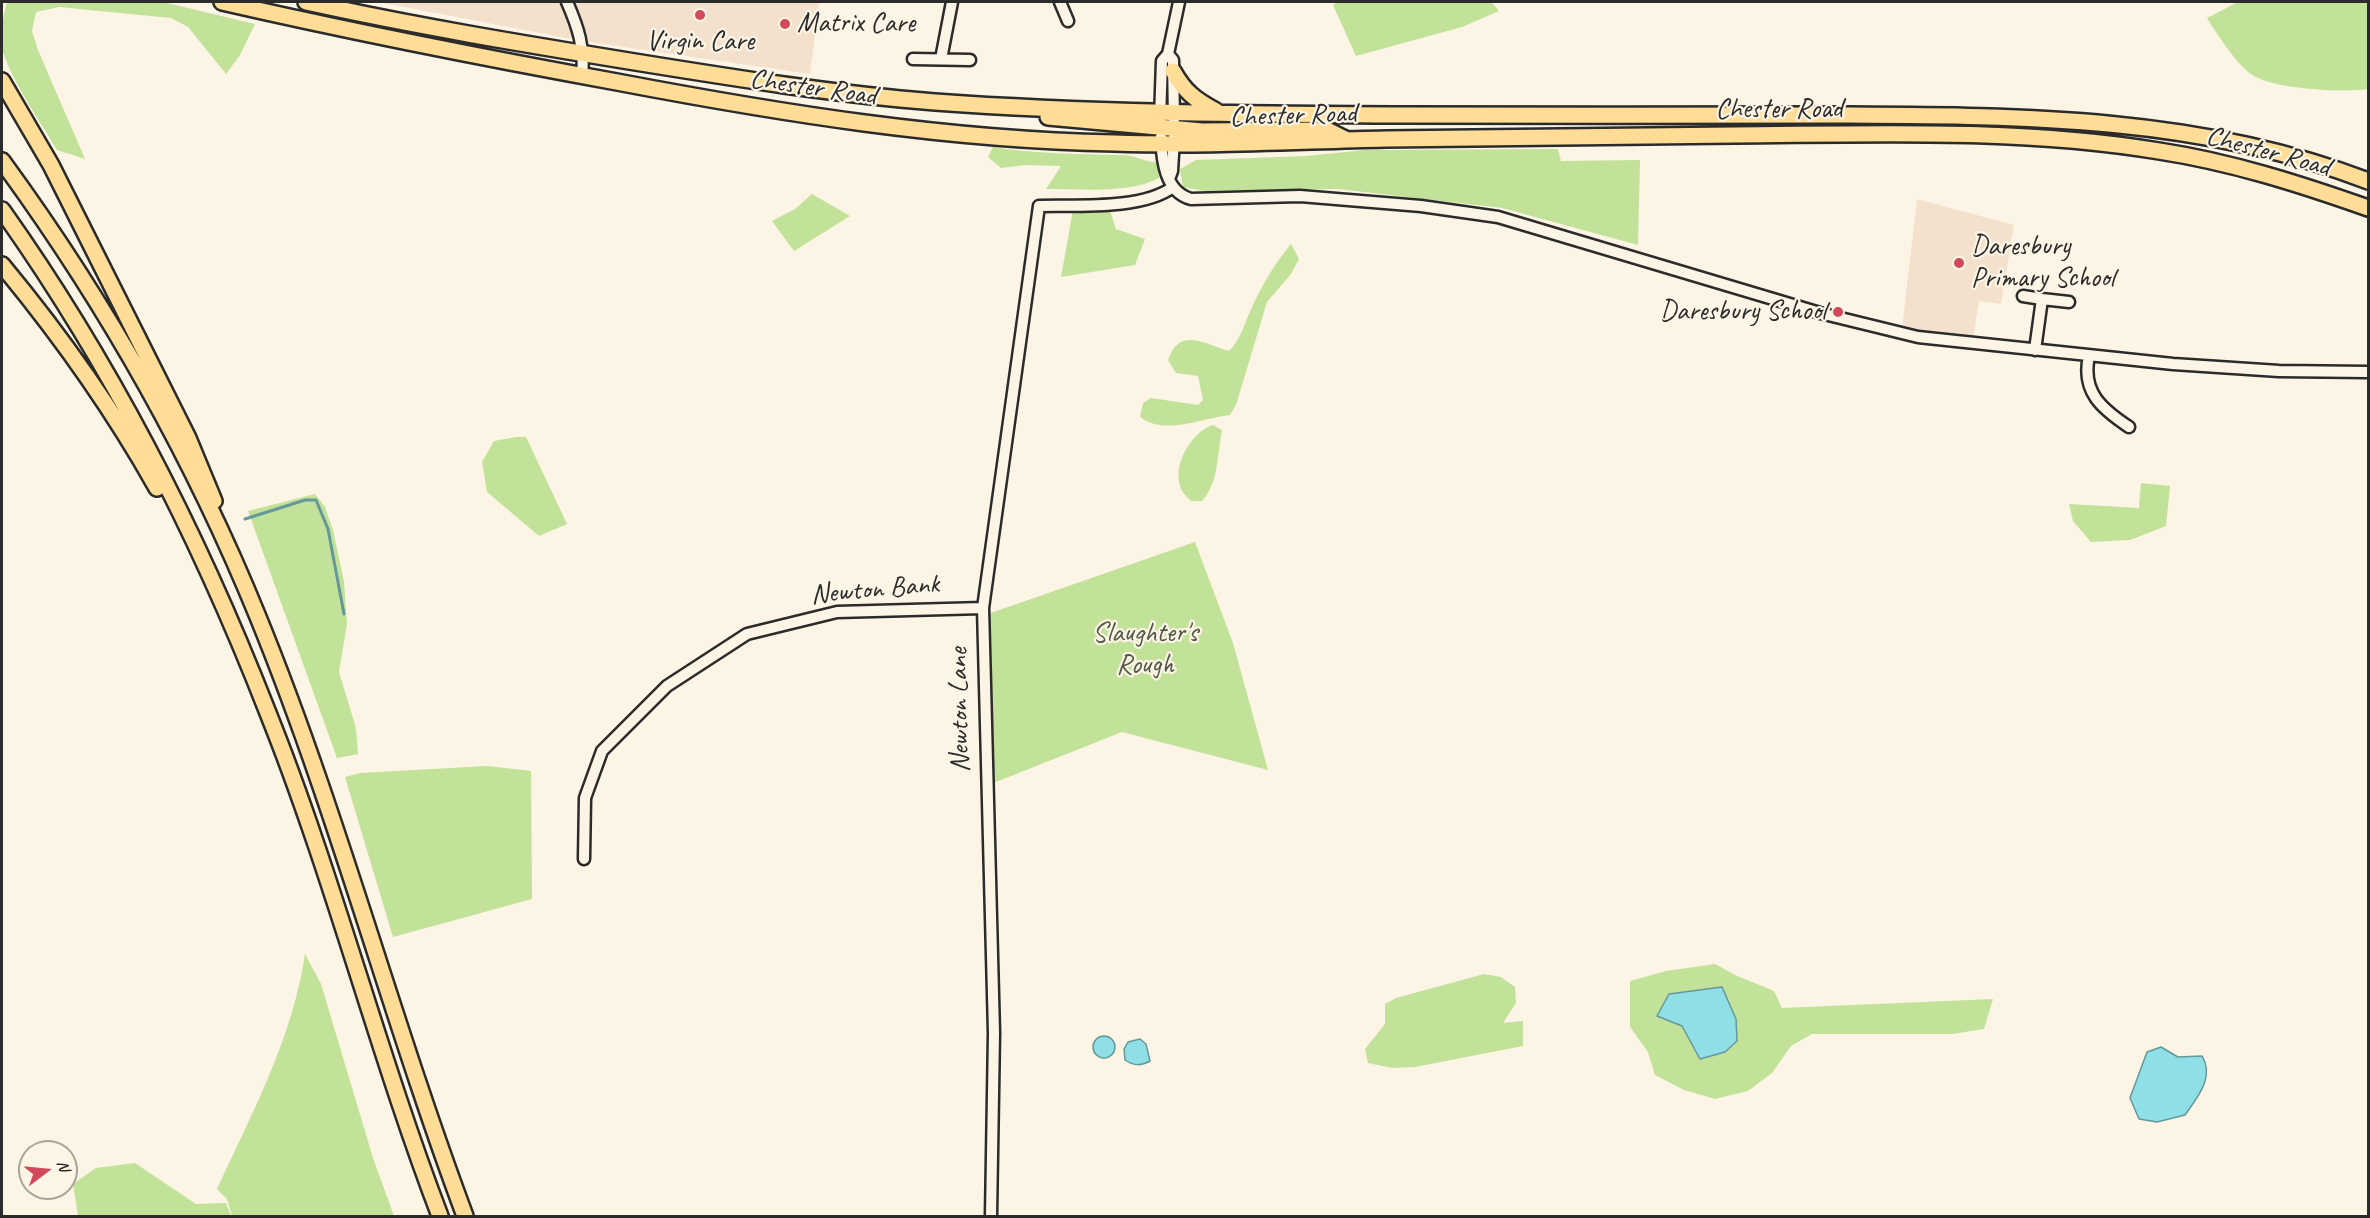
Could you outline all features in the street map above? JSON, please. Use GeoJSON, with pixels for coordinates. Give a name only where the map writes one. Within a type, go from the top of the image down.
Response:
{"type":"FeatureCollection","features":[{"type":"Feature","properties":{"kind":"highway","name":"Chester Road"},"geometry":{"type":"LineString","coordinates":[[222,2],[582,76],[783,111],[896,126],[1050,140],[1167,144],[1780,135],[2017,136],[2098,142],[2195,157],[2299,184],[2368,208]]}},
{"type":"Feature","properties":{"kind":"highway","name":"Chester Road"},"geometry":{"type":"LineString","coordinates":[[306,2],[434,28],[584,54],[838,92],[1167,119],[1218,112],[1890,115],[2100,121],[2176,131],[2273,150],[2368,181]]}},
{"type":"Feature","properties":{"kind":"highway"},"geometry":{"type":"LineString","coordinates":[[1173,71],[1183,89],[1193,99],[1218,112]]}},
{"type":"Feature","properties":{"kind":"highway"},"geometry":{"type":"LineString","coordinates":[[2,81],[51,165],[188,438],[207,481],[231,555]]}},
{"type":"Feature","properties":{"kind":"highway"},"geometry":{"type":"LineString","coordinates":[[1167,119],[1202,131],[1327,130],[1348,140]]}},
{"type":"Feature","properties":{"kind":"highway"},"geometry":{"type":"LineString","coordinates":[[2,161],[72,262],[118,336],[176,441],[231,555],[274,658],[342,844],[403,1041],[465,1216]]}},
{"type":"Feature","properties":{"kind":"highway"},"geometry":{"type":"LineString","coordinates":[[2,210],[118,394],[174,500],[233,627],[300,800],[380,1047],[440,1216]]}},
{"type":"Feature","properties":{"kind":"highway"},"geometry":{"type":"LineString","coordinates":[[2,265],[43,315],[96,388],[204,564]]}},
{"type":"Feature","properties":{"kind":"street"},"geometry":{"type":"LineString","coordinates":[[567,2],[584,54],[582,76]]}},
{"type":"Feature","properties":{"kind":"street"},"geometry":{"type":"LineString","coordinates":[[941,59],[952,2]]}},
{"type":"Feature","properties":{"kind":"street"},"geometry":{"type":"LineString","coordinates":[[1060,2],[1068,21]]}},
{"type":"Feature","properties":{"kind":"street"},"geometry":{"type":"LineString","coordinates":[[1179,2],[1168,54],[1162,61],[1167,144],[1171,183],[1179,194],[1191,199],[1300,196],[1421,206],[1498,217],[1881,330],[1918,337],[2035,351],[2279,371],[2368,372]]}},
{"type":"Feature","properties":{"kind":"street"},"geometry":{"type":"LineString","coordinates":[[1167,119],[1173,71],[1173,60],[1168,54]]}},
{"type":"Feature","properties":{"kind":"street"},"geometry":{"type":"LineString","coordinates":[[913,58],[970,60]]}},
{"type":"Feature","properties":{"kind":"street","name":"Newton Lane"},"geometry":{"type":"LineString","coordinates":[[991,1216],[994,1033],[983,608],[1039,206],[1138,201],[1157,197],[1171,183]]}},
{"type":"Feature","properties":{"kind":"street"},"geometry":{"type":"LineString","coordinates":[[2023,296],[2069,302]]}},
{"type":"Feature","properties":{"kind":"street"},"geometry":{"type":"LineString","coordinates":[[2035,351],[2042,299]]}},
{"type":"Feature","properties":{"kind":"street"},"geometry":{"type":"LineString","coordinates":[[2089,356],[2087,376],[2097,403],[2129,427]]}},
{"type":"Feature","properties":{"kind":"street","name":"Newton Bank"},"geometry":{"type":"LineString","coordinates":[[584,860],[585,798],[602,752],[667,686],[747,634],[837,612],[983,608]]}},
{"type":"Feature","properties":{"kind":"shaded area"},"geometry":{"type":"Polygon","coordinates":[[[378,2],[819,2],[810,74],[582,41],[378,2]]]}},
{"type":"Feature","properties":{"kind":"shaded area","name":"Daresbury Primary School"},"geometry":{"type":"Polygon","coordinates":[[[1917,199],[2014,225],[2001,304],[1979,301],[1973,339],[1902,329],[1917,199]]]}},
{"type":"Feature","properties":{"kind":"green space"},"geometry":{"type":"Polygon","coordinates":[[[7,2],[163,2],[255,24],[240,55],[226,74],[188,27],[171,18],[59,7],[36,12],[32,31],[38,50],[85,159],[57,150],[12,73],[1,42],[7,2]]]}},
{"type":"Feature","properties":{"kind":"green space"},"geometry":{"type":"Polygon","coordinates":[[[1337,2],[1491,2],[1499,11],[1462,27],[1356,56],[1333,5],[1337,2]]]}},
{"type":"Feature","properties":{"kind":"green space"},"geometry":{"type":"Polygon","coordinates":[[[2238,2],[2368,2],[2368,89],[2293,87],[2264,80],[2248,72],[2222,41],[2207,18],[2238,2]]]}},
{"type":"Feature","properties":{"kind":"green space"},"geometry":{"type":"Polygon","coordinates":[[[993,147],[1041,152],[1127,155],[1158,162],[1159,178],[1119,189],[1046,189],[1061,166],[1026,165],[1001,168],[988,157],[993,147]]]}},
{"type":"Feature","properties":{"kind":"green space"},"geometry":{"type":"Polygon","coordinates":[[[1558,149],[1561,161],[1640,160],[1638,245],[1502,208],[1338,189],[1204,191],[1183,187],[1180,169],[1196,160],[1306,156],[1365,150],[1558,149]]]}},
{"type":"Feature","properties":{"kind":"green space"},"geometry":{"type":"Polygon","coordinates":[[[812,194],[850,216],[794,251],[772,221],[795,209],[812,194]]]}},
{"type":"Feature","properties":{"kind":"green space"},"geometry":{"type":"Polygon","coordinates":[[[1073,210],[1110,210],[1116,229],[1145,239],[1135,265],[1061,277],[1073,210]]]}},
{"type":"Feature","properties":{"kind":"green space"},"geometry":{"type":"Polygon","coordinates":[[[1291,244],[1299,259],[1291,274],[1267,302],[1236,405],[1230,415],[1172,426],[1150,422],[1140,417],[1143,403],[1151,398],[1198,405],[1203,400],[1198,376],[1176,373],[1168,360],[1173,350],[1179,343],[1194,340],[1229,351],[1240,335],[1265,281],[1291,244]]]}},
{"type":"Feature","properties":{"kind":"green space"},"geometry":{"type":"Polygon","coordinates":[[[1213,425],[1222,430],[1212,486],[1202,501],[1191,501],[1180,486],[1179,468],[1191,441],[1205,428],[1213,425]]]}},
{"type":"Feature","properties":{"kind":"green space"},"geometry":{"type":"Polygon","coordinates":[[[526,437],[567,524],[539,536],[487,492],[482,462],[494,441],[526,437]]]}},
{"type":"Feature","properties":{"kind":"green space"},"geometry":{"type":"Polygon","coordinates":[[[2141,483],[2170,486],[2166,526],[2130,540],[2091,542],[2073,521],[2069,504],[2139,508],[2141,483]]]}},
{"type":"Feature","properties":{"kind":"green space"},"geometry":{"type":"Polygon","coordinates":[[[315,494],[325,507],[333,530],[344,582],[347,624],[339,672],[356,728],[358,754],[337,758],[248,511],[315,494]]]}},
{"type":"Feature","properties":{"kind":"green space","name":"Slaughter's Rough"},"geometry":{"type":"Polygon","coordinates":[[[1195,542],[1233,643],[1268,770],[1122,732],[991,784],[985,615],[1195,542]]]}},
{"type":"Feature","properties":{"kind":"green space"},"geometry":{"type":"Polygon","coordinates":[[[487,766],[531,771],[532,899],[393,937],[345,777],[360,773],[487,766]]]}},
{"type":"Feature","properties":{"kind":"green space"},"geometry":{"type":"Polygon","coordinates":[[[305,954],[321,984],[373,1158],[394,1216],[232,1216],[227,1199],[217,1189],[281,1045],[299,985],[305,954]]]}},
{"type":"Feature","properties":{"kind":"green space"},"geometry":{"type":"Polygon","coordinates":[[[1715,964],[1774,991],[1782,1008],[1993,999],[1984,1029],[1952,1034],[1812,1034],[1791,1046],[1772,1073],[1748,1091],[1715,1099],[1684,1090],[1655,1075],[1648,1052],[1630,1027],[1630,981],[1666,971],[1715,964]]]}},
{"type":"Feature","properties":{"kind":"green space"},"geometry":{"type":"Polygon","coordinates":[[[1484,974],[1501,977],[1515,987],[1516,1003],[1503,1023],[1523,1021],[1523,1046],[1415,1067],[1392,1068],[1368,1063],[1365,1049],[1385,1024],[1385,1004],[1396,998],[1484,974]]]}},
{"type":"Feature","properties":{"kind":"green space"},"geometry":{"type":"Polygon","coordinates":[[[135,1163],[196,1204],[226,1203],[231,1216],[78,1216],[76,1200],[78,1200],[78,1181],[96,1168],[135,1163]]]}},
{"type":"Feature","properties":{"kind":"water"},"geometry":{"type":"Polygon","coordinates":[[[1722,987],[1736,1019],[1737,1041],[1725,1052],[1700,1059],[1682,1026],[1657,1016],[1669,994],[1722,987]]]}},
{"type":"Feature","properties":{"kind":"water"},"geometry":{"type":"Polygon","coordinates":[[[1104,1036],[1114,1043],[1115,1047],[1108,1057],[1104,1058],[1094,1051],[1093,1047],[1100,1037],[1104,1036]]]}},
{"type":"Feature","properties":{"kind":"water"},"geometry":{"type":"Polygon","coordinates":[[[1140,1039],[1146,1044],[1150,1061],[1134,1064],[1125,1060],[1124,1049],[1128,1042],[1140,1039]]]}},
{"type":"Feature","properties":{"kind":"water"},"geometry":{"type":"Polygon","coordinates":[[[2161,1047],[2178,1057],[2202,1056],[2207,1072],[2203,1087],[2185,1115],[2157,1122],[2139,1119],[2130,1098],[2147,1052],[2161,1047]]]}},
{"type":"Feature","properties":{"kind":"waterway"},"geometry":{"type":"LineString","coordinates":[[245,519],[305,500],[316,500],[328,529],[344,614]]}},
{"type":"Feature","properties":{"kind":"place","name":"Virgin Care"},"geometry":{"type":"Point","coordinates":[700,15]}},
{"type":"Feature","properties":{"kind":"place","name":"Matrix Care"},"geometry":{"type":"Point","coordinates":[785,24]}},
{"type":"Feature","properties":{"kind":"place","name":"Daresbury Primary School"},"geometry":{"type":"Point","coordinates":[1959,263]}},
{"type":"Feature","properties":{"kind":"place","name":"Daresbury School"},"geometry":{"type":"Point","coordinates":[1838,312]}}]}
